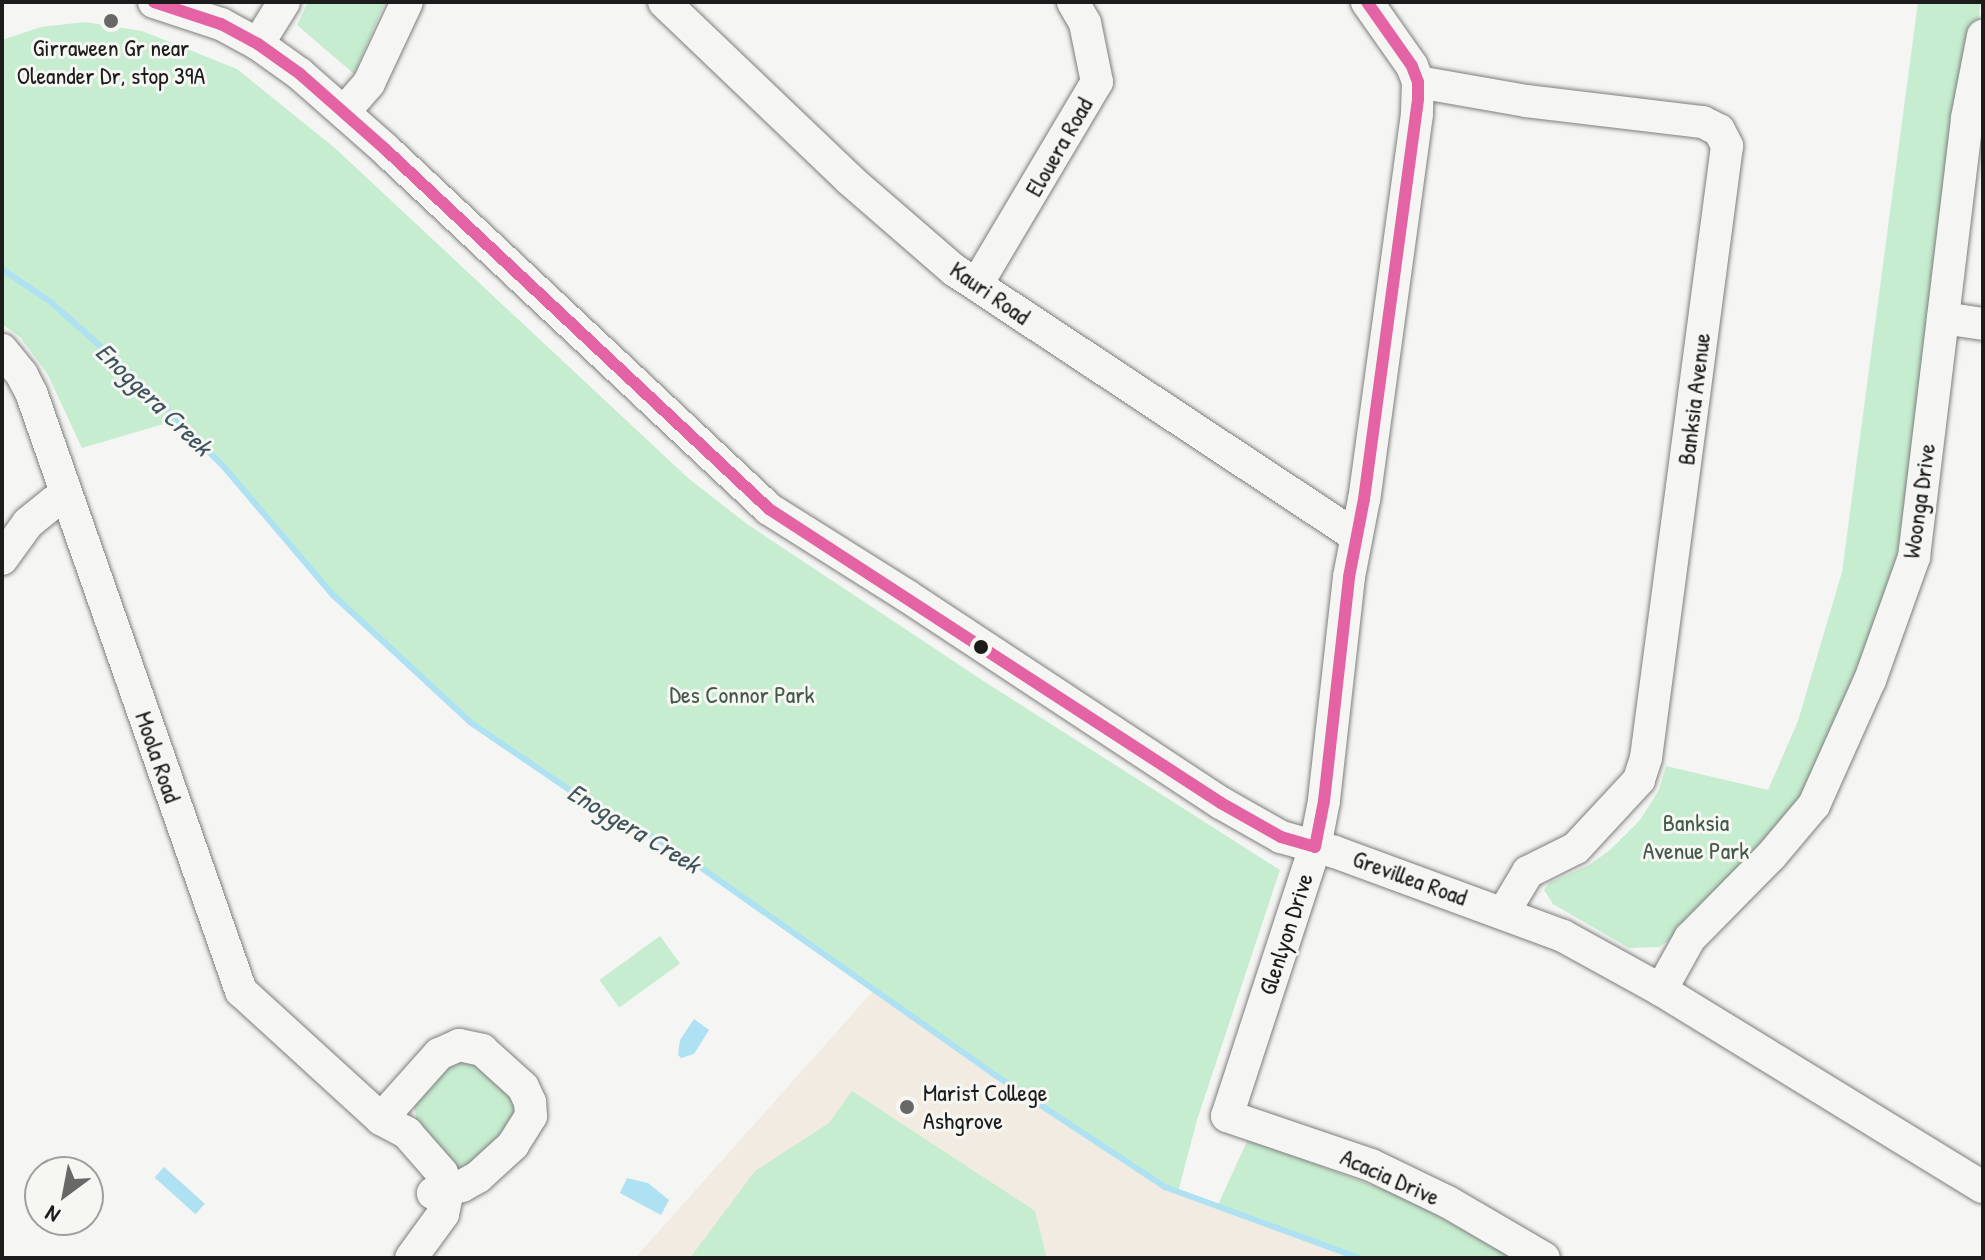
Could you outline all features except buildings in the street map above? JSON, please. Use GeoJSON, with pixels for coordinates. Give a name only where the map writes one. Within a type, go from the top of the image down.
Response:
{"type":"FeatureCollection","features":[{"type":"Feature","properties":{"kind":"street","name":"Grevillea Road"},"geometry":{"type":"LineString","coordinates":[[154,2],[198,10],[258,44],[344,112],[769,509],[1221,803],[1281,837],[1504,912],[1563,936],[1661,990],[1983,1187]]}},
{"type":"Feature","properties":{"kind":"street"},"geometry":{"type":"LineString","coordinates":[[258,44],[284,2]]}},
{"type":"Feature","properties":{"kind":"street"},"geometry":{"type":"LineString","coordinates":[[344,112],[369,83],[407,2]]}},
{"type":"Feature","properties":{"kind":"street","name":"Kauri Road"},"geometry":{"type":"LineString","coordinates":[[664,2],[904,229],[977,284],[1356,536]]}},
{"type":"Feature","properties":{"kind":"street","name":"Elouera Road"},"geometry":{"type":"LineString","coordinates":[[977,284],[1097,82],[1085,23],[1073,2]]}},
{"type":"Feature","properties":{"kind":"street"},"geometry":{"type":"LineString","coordinates":[[1367,2],[1403,50],[1418,82]]}},
{"type":"Feature","properties":{"kind":"street","name":"Woonga Drive"},"geometry":{"type":"LineString","coordinates":[[1661,990],[1677,956],[1690,938],[1771,856],[1814,805],[1870,680],[1914,557],[1967,118],[1983,36]]}},
{"type":"Feature","properties":{"kind":"street","name":"Glenlyon Drive"},"geometry":{"type":"LineString","coordinates":[[1227,1116],[1315,847],[1402,222],[1418,82]]}},
{"type":"Feature","properties":{"kind":"street","name":"Banksia Avenue"},"geometry":{"type":"LineString","coordinates":[[1418,82],[1526,101],[1703,122],[1719,130],[1727,146],[1646,758],[1639,780],[1576,848],[1528,872],[1504,912]]}},
{"type":"Feature","properties":{"kind":"street"},"geometry":{"type":"LineString","coordinates":[[1943,318],[1983,324]]}},
{"type":"Feature","properties":{"kind":"street","name":"Moola Road"},"geometry":{"type":"LineString","coordinates":[[2,350],[32,395],[239,987],[247,999],[381,1119],[407,1133],[435,1161],[440,1191]]}},
{"type":"Feature","properties":{"kind":"street"},"geometry":{"type":"LineString","coordinates":[[2,559],[28,523],[54,502],[67,497]]}},
{"type":"Feature","properties":{"kind":"street"},"geometry":{"type":"LineString","coordinates":[[381,1119],[439,1054],[459,1045],[482,1050],[523,1087],[530,1102],[531,1116],[513,1145],[478,1177],[440,1191],[428,1214],[388,1258]]}},
{"type":"Feature","properties":{"kind":"street","name":"Acacia Drive"},"geometry":{"type":"LineString","coordinates":[[1227,1116],[1371,1165],[1448,1202],[1544,1258]]}},
{"type":"Feature","properties":{"kind":"street"},"geometry":{"type":"LineString","coordinates":[[411,1258],[443,1214],[440,1191]]}},
{"type":"Feature","properties":{"kind":"shaded area","name":"Marist College Ashgrove"},"geometry":{"type":"Polygon","coordinates":[[[874,990],[1165,1187],[1359,1258],[635,1258],[874,990]]]}},
{"type":"Feature","properties":{"kind":"green space"},"geometry":{"type":"Polygon","coordinates":[[[308,2],[385,2],[354,74],[297,25],[308,2]]]}},
{"type":"Feature","properties":{"kind":"green space","name":"Banksia Avenue Park"},"geometry":{"type":"Polygon","coordinates":[[[1918,2],[1981,2],[1897,554],[1885,598],[1798,810],[1681,932],[1659,947],[1629,948],[1553,904],[1544,890],[1549,883],[1589,865],[1610,850],[1640,820],[1659,790],[1666,766],[1768,790],[1798,721],[1842,572],[1918,2]]]}},
{"type":"Feature","properties":{"kind":"green space","name":"Des Connor Park"},"geometry":{"type":"Polygon","coordinates":[[[85,22],[142,31],[237,69],[336,149],[688,478],[747,524],[982,680],[1280,870],[1197,1120],[1178,1192],[1165,1187],[995,1075],[679,852],[574,793],[470,722],[333,595],[224,467],[167,423],[82,448],[47,373],[20,337],[2,324],[2,40],[41,27],[85,22]]]}},
{"type":"Feature","properties":{"kind":"green space"},"geometry":{"type":"Polygon","coordinates":[[[660,936],[680,964],[619,1008],[599,980],[660,936]]]}},
{"type":"Feature","properties":{"kind":"green space"},"geometry":{"type":"Polygon","coordinates":[[[467,1055],[512,1087],[519,1118],[459,1174],[417,1127],[414,1102],[431,1075],[467,1055]]]}},
{"type":"Feature","properties":{"kind":"green space"},"geometry":{"type":"Polygon","coordinates":[[[852,1091],[1035,1211],[1047,1258],[690,1258],[755,1171],[829,1123],[852,1091]]]}},
{"type":"Feature","properties":{"kind":"green space"},"geometry":{"type":"Polygon","coordinates":[[[1248,1139],[1403,1197],[1514,1258],[1359,1258],[1217,1207],[1248,1139]]]}},
{"type":"Feature","properties":{"kind":"water"},"geometry":{"type":"Polygon","coordinates":[[[694,1019],[709,1030],[694,1054],[681,1058],[678,1055],[680,1040],[694,1019]]]}},
{"type":"Feature","properties":{"kind":"water"},"geometry":{"type":"Polygon","coordinates":[[[164,1167],[205,1204],[196,1214],[155,1177],[164,1167]]]}},
{"type":"Feature","properties":{"kind":"water"},"geometry":{"type":"Polygon","coordinates":[[[627,1178],[648,1183],[669,1200],[661,1215],[620,1193],[627,1178]]]}},
{"type":"Feature","properties":{"kind":"waterway","name":"Enoggera Creek"},"geometry":{"type":"LineString","coordinates":[[2,269],[52,303],[137,379],[224,467],[333,595],[470,722],[574,793],[679,852],[995,1075],[1165,1187],[1359,1258]]}},
{"type":"Feature","properties":{"kind":"transit line"},"geometry":{"type":"LineString","coordinates":[[154,2],[221,24],[258,44],[300,74],[385,149],[769,509],[1221,803],[1281,837],[1315,847]]}},
{"type":"Feature","properties":{"kind":"transit line"},"geometry":{"type":"LineString","coordinates":[[1315,847],[1324,801],[1349,577],[1364,499],[1418,99],[1418,82],[1412,66],[1367,2]]}},
{"type":"Feature","properties":{"kind":"place","name":"Girraween Gr near Oleander Dr, stop 39A"},"geometry":{"type":"Point","coordinates":[111,21]}},
{"type":"Feature","properties":{"kind":"place","name":"Marist College Ashgrove"},"geometry":{"type":"Point","coordinates":[907,1107]}}]}
